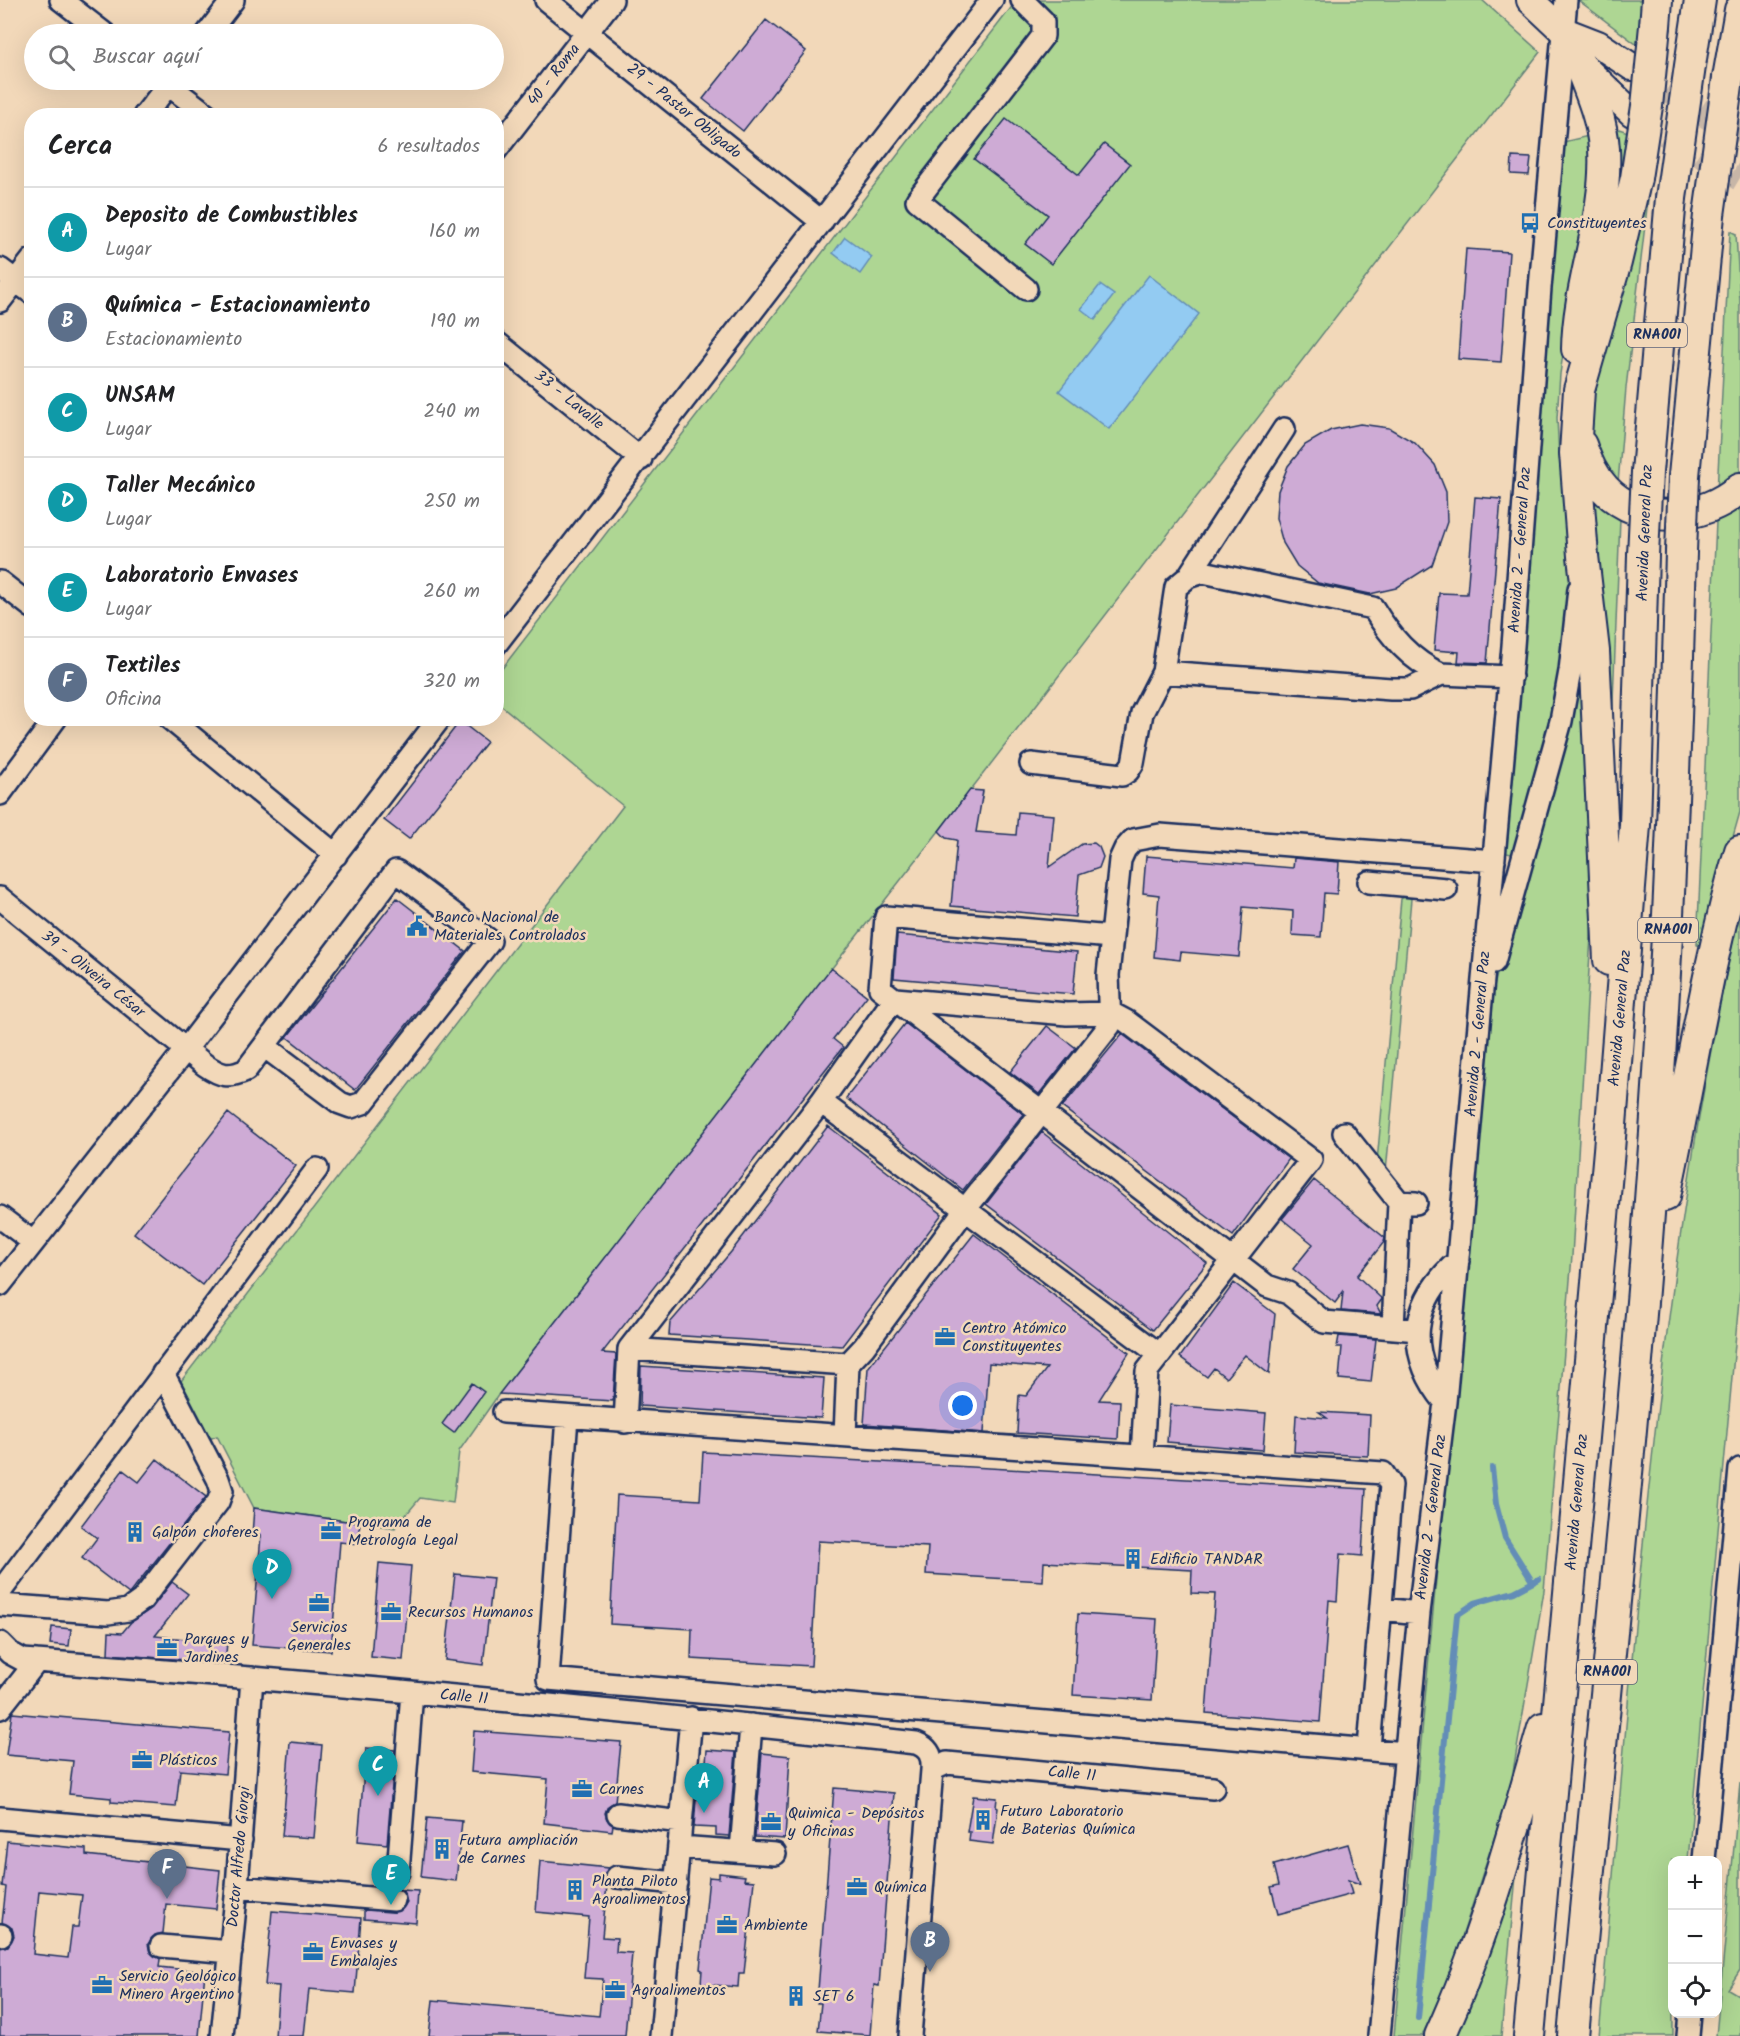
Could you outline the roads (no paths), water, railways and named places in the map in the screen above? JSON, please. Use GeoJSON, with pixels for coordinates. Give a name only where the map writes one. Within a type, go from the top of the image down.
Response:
{"type":"FeatureCollection","features":[{"type":"Feature","properties":{"kind":"highway","name":"Avenida General Paz"},"geometry":{"type":"LineString","coordinates":[[1528,2036],[1614,1092],[1635,825],[1647,472],[1671,198],[1700,0]]}},
{"type":"Feature","properties":{"kind":"highway","name":"RNA001"},"geometry":{"type":"LineString","coordinates":[[1573,2036],[1641,1308],[1662,1023],[1673,821],[1684,476],[1709,215],[1740,10]]}},
{"type":"Feature","properties":{"kind":"highway"},"geometry":{"type":"LineString","coordinates":[[1580,390],[1616,262],[1636,178],[1647,106],[1656,13]]}},
{"type":"Feature","properties":{"kind":"highway"},"geometry":{"type":"LineString","coordinates":[[1578,61],[1597,109],[1604,148],[1602,186],[1577,339],[1580,390],[1575,453],[1583,556],[1595,663],[1614,1092]]}},
{"type":"Feature","properties":{"kind":"highway"},"geometry":{"type":"LineString","coordinates":[[1576,428],[1586,458],[1597,479],[1614,498],[1637,509],[1665,514],[1689,514],[1717,504],[1740,488]]}},
{"type":"Feature","properties":{"kind":"highway"},"geometry":{"type":"LineString","coordinates":[[1641,1308],[1688,1088],[1702,998],[1720,921],[1740,851]]}},
{"type":"Feature","properties":{"kind":"highway"},"geometry":{"type":"LineString","coordinates":[[1440,2036],[1463,1985],[1485,1922],[1563,1659]]}},
{"type":"Feature","properties":{"kind":"main road"},"geometry":{"type":"LineString","coordinates":[[1530,0],[1562,30],[1578,61],[1632,113]]}},
{"type":"Feature","properties":{"kind":"main road"},"geometry":{"type":"LineString","coordinates":[[1562,30],[1598,44],[1632,66]]}},
{"type":"Feature","properties":{"kind":"street"},"geometry":{"type":"LineString","coordinates":[[62,0],[92,24]]}},
{"type":"Feature","properties":{"kind":"street"},"geometry":{"type":"LineString","coordinates":[[215,24],[233,0]]}},
{"type":"Feature","properties":{"kind":"street","name":"29 - Pastor Obligado"},"geometry":{"type":"LineString","coordinates":[[546,0],[822,222]]}},
{"type":"Feature","properties":{"kind":"street","name":"40 - Roma"},"geometry":{"type":"LineString","coordinates":[[504,140],[612,0]]}},
{"type":"Feature","properties":{"kind":"street"},"geometry":{"type":"LineString","coordinates":[[504,634],[641,459],[992,0]]}},
{"type":"Feature","properties":{"kind":"street"},"geometry":{"type":"LineString","coordinates":[[1022,0],[1043,21],[1043,36],[917,200],[1026,289]]}},
{"type":"Feature","properties":{"kind":"street","name":"Avenida 2 - General Paz"},"geometry":{"type":"LineString","coordinates":[[1379,2036],[1419,1613],[1446,1402],[1510,677],[1566,0]]}},
{"type":"Feature","properties":{"kind":"street"},"geometry":{"type":"LineString","coordinates":[[149,108],[161,90]]}},
{"type":"Feature","properties":{"kind":"street"},"geometry":{"type":"LineString","coordinates":[[178,90],[199,108]]}},
{"type":"Feature","properties":{"kind":"street"},"geometry":{"type":"LineString","coordinates":[[0,301],[16,281]]}},
{"type":"Feature","properties":{"kind":"street","name":"33 - Lavalle"},"geometry":{"type":"LineString","coordinates":[[504,348],[641,459]]}},
{"type":"Feature","properties":{"kind":"street"},"geometry":{"type":"LineString","coordinates":[[1031,764],[1122,775],[1128,771],[1133,763],[1142,713],[1163,672],[1176,587],[1188,577],[1284,429]]}},
{"type":"Feature","properties":{"kind":"street"},"geometry":{"type":"LineString","coordinates":[[1479,1016],[1561,721],[1570,671],[1583,556]]}},
{"type":"Feature","properties":{"kind":"street"},"geometry":{"type":"LineString","coordinates":[[1188,577],[1203,572],[1373,608],[1389,635],[1425,666],[1441,674],[1510,677]]}},
{"type":"Feature","properties":{"kind":"street"},"geometry":{"type":"LineString","coordinates":[[0,582],[24,601]]}},
{"type":"Feature","properties":{"kind":"street"},"geometry":{"type":"LineString","coordinates":[[1163,672],[1391,689],[1410,689],[1441,674]]}},
{"type":"Feature","properties":{"kind":"street"},"geometry":{"type":"LineString","coordinates":[[0,794],[50,726]]}},
{"type":"Feature","properties":{"kind":"street"},"geometry":{"type":"LineString","coordinates":[[179,726],[336,855]]}},
{"type":"Feature","properties":{"kind":"street"},"geometry":{"type":"LineString","coordinates":[[0,1285],[186,1049],[434,726]]}},
{"type":"Feature","properties":{"kind":"street"},"geometry":{"type":"LineString","coordinates":[[845,1435],[848,1364],[864,1347],[964,1211],[1099,1042],[1110,1025],[1108,975],[1120,860],[1125,849],[1133,840],[1144,836],[1494,861]]}},
{"type":"Feature","properties":{"kind":"street"},"geometry":{"type":"LineString","coordinates":[[1408,885],[1410,855]]}},
{"type":"Feature","properties":{"kind":"street"},"geometry":{"type":"LineString","coordinates":[[396,871],[490,941],[363,1103],[351,1107],[340,1104],[264,1046],[396,871]]}},
{"type":"Feature","properties":{"kind":"street"},"geometry":{"type":"LineString","coordinates":[[1369,882],[1446,889]]}},
{"type":"Feature","properties":{"kind":"street","name":"39 - Oliveira César"},"geometry":{"type":"LineString","coordinates":[[0,898],[218,1074],[231,1077],[246,1070],[264,1046]]}},
{"type":"Feature","properties":{"kind":"street"},"geometry":{"type":"LineString","coordinates":[[1111,937],[886,917],[880,988],[1267,1286],[1288,1293],[1324,1322],[1418,1330]]}},
{"type":"Feature","properties":{"kind":"street"},"geometry":{"type":"LineString","coordinates":[[894,999],[1067,1014],[1111,1013],[1126,1021],[1311,1160],[1147,1371],[1142,1456]]}},
{"type":"Feature","properties":{"kind":"street"},"geometry":{"type":"LineString","coordinates":[[625,1422],[629,1350],[821,1102],[894,999]]}},
{"type":"Feature","properties":{"kind":"street"},"geometry":{"type":"LineString","coordinates":[[821,1102],[964,1211],[1159,1354]]}},
{"type":"Feature","properties":{"kind":"street"},"geometry":{"type":"LineString","coordinates":[[1344,1133],[1407,1202],[1398,1256],[1393,1328]]}},
{"type":"Feature","properties":{"kind":"street"},"geometry":{"type":"LineString","coordinates":[[0,1592],[317,1169]]}},
{"type":"Feature","properties":{"kind":"street"},"geometry":{"type":"LineString","coordinates":[[0,1216],[33,1242]]}},
{"type":"Feature","properties":{"kind":"street"},"geometry":{"type":"LineString","coordinates":[[1446,1402],[1433,1387],[1424,1369],[1419,1350],[1418,1330],[1422,1310],[1430,1291],[1442,1274],[1458,1261]]}},
{"type":"Feature","properties":{"kind":"street"},"geometry":{"type":"LineString","coordinates":[[629,1350],[848,1364]]}},
{"type":"Feature","properties":{"kind":"street"},"geometry":{"type":"LineString","coordinates":[[0,1605],[108,1613],[128,1610],[142,1600],[218,1502],[222,1491],[218,1479],[163,1372]]}},
{"type":"Feature","properties":{"kind":"street"},"geometry":{"type":"LineString","coordinates":[[504,1412],[1383,1473],[1392,1485],[1369,1748]]}},
{"type":"Feature","properties":{"kind":"street"},"geometry":{"type":"LineString","coordinates":[[567,1417],[548,1679],[1369,1748],[1406,1753]]}},
{"type":"Feature","properties":{"kind":"street"},"geometry":{"type":"LineString","coordinates":[[1704,1856],[1740,1469]]}},
{"type":"Feature","properties":{"kind":"street"},"geometry":{"type":"LineString","coordinates":[[1381,1609],[1419,1613]]}},
{"type":"Feature","properties":{"kind":"street","name":"Calle 11"},"geometry":{"type":"LineString","coordinates":[[0,1643],[10,1653],[24,1660],[252,1678],[691,1718],[916,1743],[924,1746],[931,1761],[1213,1788]]}},
{"type":"Feature","properties":{"kind":"street"},"geometry":{"type":"LineString","coordinates":[[0,1708],[37,1661]]}},
{"type":"Feature","properties":{"kind":"street","name":"Doctor Alfredo Giorgi"},"geometry":{"type":"LineString","coordinates":[[222,2036],[241,1840],[252,1678]]}},
{"type":"Feature","properties":{"kind":"street"},"geometry":{"type":"LineString","coordinates":[[398,1872],[412,1692]]}},
{"type":"Feature","properties":{"kind":"street"},"geometry":{"type":"LineString","coordinates":[[661,2036],[691,1718]]}},
{"type":"Feature","properties":{"kind":"street"},"geometry":{"type":"LineString","coordinates":[[741,1851],[751,1725]]}},
{"type":"Feature","properties":{"kind":"street"},"geometry":{"type":"LineString","coordinates":[[910,2036],[931,1761]]}},
{"type":"Feature","properties":{"kind":"street"},"geometry":{"type":"LineString","coordinates":[[618,1814],[681,1822]]}},
{"type":"Feature","properties":{"kind":"street"},"geometry":{"type":"LineString","coordinates":[[0,1818],[241,1840]]}},
{"type":"Feature","properties":{"kind":"street"},"geometry":{"type":"LineString","coordinates":[[679,1847],[775,1854]]}},
{"type":"Feature","properties":{"kind":"street"},"geometry":{"type":"LineString","coordinates":[[617,1877],[676,1883]]}},
{"type":"Feature","properties":{"kind":"street"},"geometry":{"type":"LineString","coordinates":[[237,1887],[291,1902],[352,1908],[394,1900]]}},
{"type":"Feature","properties":{"kind":"street"},"geometry":{"type":"LineString","coordinates":[[161,1946],[231,1952]]}},
{"type":"Feature","properties":{"kind":"street"},"geometry":{"type":"LineString","coordinates":[[1688,2036],[1690,2018]]}},
{"type":"Feature","properties":{"kind":"water"},"geometry":{"type":"Polygon","coordinates":[[[845,237],[872,257],[860,274],[833,253],[845,237]]]}},
{"type":"Feature","properties":{"kind":"water"},"geometry":{"type":"Polygon","coordinates":[[[1149,275],[1199,314],[1109,429],[1059,391],[1149,275]]]}},
{"type":"Feature","properties":{"kind":"water"},"geometry":{"type":"Polygon","coordinates":[[[1100,285],[1114,295],[1095,320],[1081,309],[1100,285]]]}},
{"type":"Feature","properties":{"kind":"waterway"},"geometry":{"type":"LineString","coordinates":[[1492,1468],[1496,1504],[1505,1538],[1532,1581]]}},
{"type":"Feature","properties":{"kind":"waterway"},"geometry":{"type":"LineString","coordinates":[[1418,2018],[1457,1615],[1475,1603],[1514,1592],[1539,1579]]}},
{"type":"Feature","properties":{"kind":"tunnel"},"geometry":{"type":"LineString","coordinates":[[1634,68],[1740,137]]}},
{"type":"Feature","properties":{"kind":"tunnel"},"geometry":{"type":"LineString","coordinates":[[1632,113],[1740,178]]}},
{"type":"Feature","properties":{"kind":"place","name":"Constituyentes"},"geometry":{"type":"Point","coordinates":[1530,223]}},
{"type":"Feature","properties":{"kind":"place","name":"Banco Nacional de Materiales Controlados"},"geometry":{"type":"Point","coordinates":[417,926]}},
{"type":"Feature","properties":{"kind":"place","name":"Centro Atómico Constituyentes"},"geometry":{"type":"Point","coordinates":[945,1337]}},
{"type":"Feature","properties":{"kind":"place","name":"Programa de Metrología Legal"},"geometry":{"type":"Point","coordinates":[331,1531]}},
{"type":"Feature","properties":{"kind":"place","name":"Galpón choferes"},"geometry":{"type":"Point","coordinates":[135,1532]}},
{"type":"Feature","properties":{"kind":"place","name":"Edificio TANDAR"},"geometry":{"type":"Point","coordinates":[1133,1559]}},
{"type":"Feature","properties":{"kind":"place","name":"Taller Mecánico"},"geometry":{"type":"Point","coordinates":[272,1599]}},
{"type":"Feature","properties":{"kind":"place","name":"Servicios Generales"},"geometry":{"type":"Point","coordinates":[319,1603]}},
{"type":"Feature","properties":{"kind":"place","name":"Recursos Humanos"},"geometry":{"type":"Point","coordinates":[391,1612]}},
{"type":"Feature","properties":{"kind":"place","name":"Parques y Jardines"},"geometry":{"type":"Point","coordinates":[167,1648]}},
{"type":"Feature","properties":{"kind":"place","name":"Plásticos"},"geometry":{"type":"Point","coordinates":[142,1760]}},
{"type":"Feature","properties":{"kind":"place","name":"Carnes"},"geometry":{"type":"Point","coordinates":[582,1789]}},
{"type":"Feature","properties":{"kind":"place","name":"UNSAM"},"geometry":{"type":"Point","coordinates":[378,1796]}},
{"type":"Feature","properties":{"kind":"place","name":"Deposito de Combustibles"},"geometry":{"type":"Point","coordinates":[704,1813]}},
{"type":"Feature","properties":{"kind":"place","name":"Futuro Laboratorio de Baterias Química"},"geometry":{"type":"Point","coordinates":[983,1820]}},
{"type":"Feature","properties":{"kind":"place","name":"Quimica - Depósitos y Oficinas"},"geometry":{"type":"Point","coordinates":[771,1822]}},
{"type":"Feature","properties":{"kind":"place","name":"Futura ampliación de Carnes"},"geometry":{"type":"Point","coordinates":[442,1849]}},
{"type":"Feature","properties":{"kind":"place","name":"Química"},"geometry":{"type":"Point","coordinates":[857,1887]}},
{"type":"Feature","properties":{"kind":"place","name":"Planta Piloto Agroalimentos"},"geometry":{"type":"Point","coordinates":[575,1890]}},
{"type":"Feature","properties":{"kind":"place","name":"Textiles"},"geometry":{"type":"Point","coordinates":[167,1899]}},
{"type":"Feature","properties":{"kind":"place","name":"Laboratorio Envases"},"geometry":{"type":"Point","coordinates":[391,1905]}},
{"type":"Feature","properties":{"kind":"place","name":"Ambiente"},"geometry":{"type":"Point","coordinates":[727,1925]}},
{"type":"Feature","properties":{"kind":"place","name":"Envases y Embalajes"},"geometry":{"type":"Point","coordinates":[313,1952]}},
{"type":"Feature","properties":{"kind":"place","name":"Química - Estacionamiento"},"geometry":{"type":"Point","coordinates":[930,1972]}},
{"type":"Feature","properties":{"kind":"place","name":"Servicio Geológico Minero Argentino"},"geometry":{"type":"Point","coordinates":[102,1985]}},
{"type":"Feature","properties":{"kind":"place","name":"Agroalimentos"},"geometry":{"type":"Point","coordinates":[615,1990]}},
{"type":"Feature","properties":{"kind":"place","name":"SET 6"},"geometry":{"type":"Point","coordinates":[796,1996]}}]}
